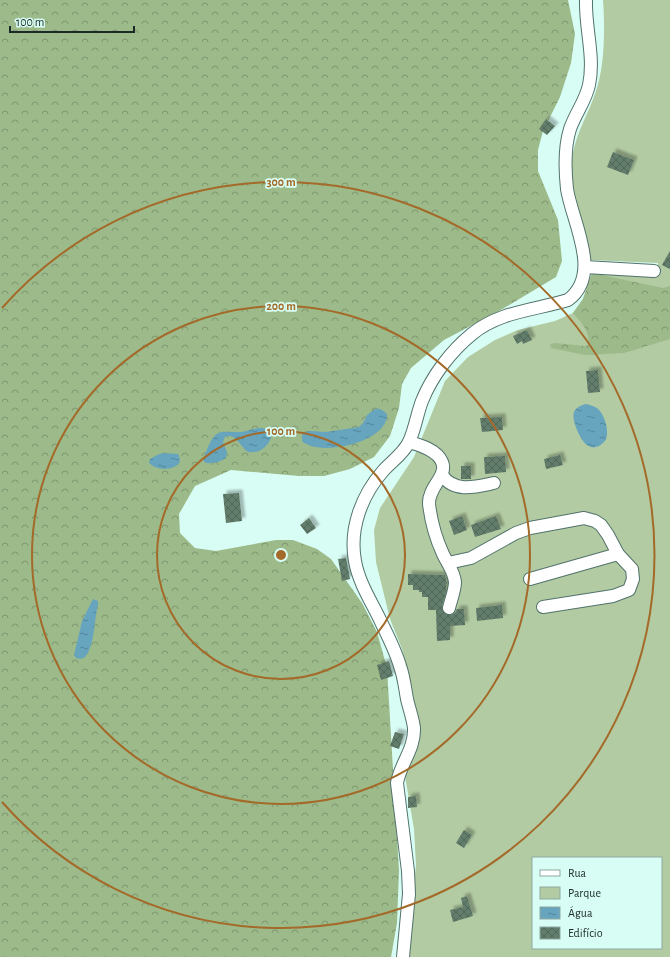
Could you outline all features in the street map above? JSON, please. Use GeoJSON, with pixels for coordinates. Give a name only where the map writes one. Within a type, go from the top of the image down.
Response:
{"type":"FeatureCollection","features":[{"type":"Feature","properties":{"kind":"street"},"geometry":{"type":"LineString","coordinates":[[403,957],[408,894],[408,871],[397,783],[412,746],[414,728],[400,666],[382,624],[362,584],[355,561],[354,538],[357,520],[363,501],[374,483],[384,470],[401,454],[409,442],[422,402],[431,382],[458,346],[473,333],[492,321],[516,312],[568,300],[577,291],[581,284],[585,267],[581,239],[568,191],[565,167],[570,130],[586,92],[591,65],[585,10],[586,0]]}},
{"type":"Feature","properties":{"kind":"street"},"geometry":{"type":"LineString","coordinates":[[585,267],[654,271]]}},
{"type":"Feature","properties":{"kind":"street"},"geometry":{"type":"LineString","coordinates":[[409,442],[429,449],[442,461],[442,475],[432,490],[429,503],[435,532],[444,556],[453,573],[455,582],[449,608]]}},
{"type":"Feature","properties":{"kind":"street"},"geometry":{"type":"LineString","coordinates":[[442,475],[449,483],[458,487],[494,482]]}},
{"type":"Feature","properties":{"kind":"street"},"geometry":{"type":"LineString","coordinates":[[448,563],[471,558],[516,533],[530,528],[584,518],[595,520],[601,525],[608,535],[618,554],[629,565],[633,574],[633,579],[629,590],[613,596],[542,607]]}},
{"type":"Feature","properties":{"kind":"street"},"geometry":{"type":"LineString","coordinates":[[530,579],[618,554]]}},
{"type":"Feature","properties":{"kind":"green space"},"geometry":{"type":"Polygon","coordinates":[[[0,0],[568,0],[575,34],[571,63],[560,97],[543,131],[538,150],[538,171],[558,220],[562,261],[556,277],[499,311],[444,340],[411,368],[402,384],[399,408],[390,436],[374,457],[350,469],[324,476],[299,476],[231,470],[195,486],[179,514],[180,533],[195,548],[216,551],[276,540],[293,540],[317,549],[331,559],[362,603],[377,632],[387,668],[399,871],[397,923],[391,957],[0,957],[0,0]]]}},
{"type":"Feature","properties":{"kind":"green space"},"geometry":{"type":"Polygon","coordinates":[[[603,0],[670,0],[670,957],[407,957],[416,865],[414,829],[405,776],[416,748],[418,723],[406,663],[390,619],[376,562],[374,530],[380,508],[414,457],[445,381],[468,357],[495,340],[518,330],[555,321],[573,313],[583,299],[592,273],[657,277],[658,263],[591,260],[574,196],[571,171],[572,159],[576,141],[599,81],[603,58],[603,0]]]}},
{"type":"Feature","properties":{"kind":"green space"},"geometry":{"type":"Polygon","coordinates":[[[592,273],[663,288],[670,286],[670,339],[624,353],[585,355],[551,348],[550,344],[555,343],[588,345],[589,340],[587,332],[573,313],[583,299],[592,273]]]}},
{"type":"Feature","properties":{"kind":"water"},"geometry":{"type":"Polygon","coordinates":[[[586,404],[597,408],[605,420],[607,435],[604,442],[599,446],[591,447],[584,442],[574,421],[573,417],[577,408],[586,404]]]}},
{"type":"Feature","properties":{"kind":"water"},"geometry":{"type":"Polygon","coordinates":[[[375,409],[384,411],[387,414],[385,424],[377,432],[365,439],[352,444],[323,448],[311,446],[302,441],[302,435],[304,432],[326,432],[359,427],[367,415],[375,409]]]}},
{"type":"Feature","properties":{"kind":"water"},"geometry":{"type":"Polygon","coordinates":[[[261,428],[267,429],[272,435],[269,443],[260,450],[256,452],[248,452],[235,438],[229,436],[225,437],[223,442],[227,452],[226,458],[215,463],[204,462],[204,456],[211,440],[218,433],[242,432],[261,428]]]}},
{"type":"Feature","properties":{"kind":"water"},"geometry":{"type":"Polygon","coordinates":[[[163,453],[178,454],[180,462],[174,467],[165,469],[152,466],[149,463],[150,459],[163,453]]]}},
{"type":"Feature","properties":{"kind":"water"},"geometry":{"type":"Polygon","coordinates":[[[93,599],[98,601],[98,605],[91,646],[85,657],[76,658],[74,655],[82,621],[93,599]]]}},
{"type":"Feature","properties":{"kind":"building"},"geometry":{"type":"Polygon","coordinates":[[[546,119],[555,126],[547,135],[539,129],[546,119]]]}},
{"type":"Feature","properties":{"kind":"building"},"geometry":{"type":"Polygon","coordinates":[[[613,152],[634,160],[628,175],[607,167],[613,152]]]}},
{"type":"Feature","properties":{"kind":"building"},"geometry":{"type":"Polygon","coordinates":[[[670,251],[670,269],[662,265],[670,251]]]}},
{"type":"Feature","properties":{"kind":"building"},"geometry":{"type":"Polygon","coordinates":[[[527,330],[532,340],[523,344],[522,341],[517,344],[513,336],[527,330]]]}},
{"type":"Feature","properties":{"kind":"building"},"geometry":{"type":"Polygon","coordinates":[[[598,370],[600,392],[588,393],[586,371],[598,370]]]}},
{"type":"Feature","properties":{"kind":"building"},"geometry":{"type":"Polygon","coordinates":[[[502,417],[503,430],[482,432],[480,418],[502,417]]]}},
{"type":"Feature","properties":{"kind":"building"},"geometry":{"type":"Polygon","coordinates":[[[560,455],[563,465],[546,469],[544,459],[560,455]]]}},
{"type":"Feature","properties":{"kind":"building"},"geometry":{"type":"Polygon","coordinates":[[[505,456],[506,472],[485,474],[484,457],[505,456]]]}},
{"type":"Feature","properties":{"kind":"building"},"geometry":{"type":"Polygon","coordinates":[[[461,466],[471,466],[471,479],[461,479],[461,466]]]}},
{"type":"Feature","properties":{"kind":"building"},"geometry":{"type":"Polygon","coordinates":[[[239,493],[242,521],[226,523],[223,494],[239,493]]]}},
{"type":"Feature","properties":{"kind":"building"},"geometry":{"type":"Polygon","coordinates":[[[462,516],[467,530],[454,535],[449,521],[462,516]]]}},
{"type":"Feature","properties":{"kind":"building"},"geometry":{"type":"Polygon","coordinates":[[[496,516],[501,529],[475,537],[471,525],[496,516]]]}},
{"type":"Feature","properties":{"kind":"building"},"geometry":{"type":"Polygon","coordinates":[[[309,518],[316,528],[307,534],[300,525],[309,518]]]}},
{"type":"Feature","properties":{"kind":"building"},"geometry":{"type":"Polygon","coordinates":[[[346,558],[350,579],[342,581],[338,559],[346,558]]]}},
{"type":"Feature","properties":{"kind":"building"},"geometry":{"type":"Polygon","coordinates":[[[408,574],[445,575],[447,584],[442,610],[447,615],[451,615],[455,613],[457,609],[464,609],[465,625],[450,626],[450,640],[437,641],[436,610],[428,610],[428,597],[422,597],[422,592],[419,592],[419,590],[413,590],[413,585],[408,585],[408,574]]]}},
{"type":"Feature","properties":{"kind":"building"},"geometry":{"type":"Polygon","coordinates":[[[502,605],[503,618],[477,621],[476,608],[502,605]]]}},
{"type":"Feature","properties":{"kind":"building"},"geometry":{"type":"Polygon","coordinates":[[[389,661],[393,676],[381,680],[377,665],[389,661]]]}},
{"type":"Feature","properties":{"kind":"building"},"geometry":{"type":"Polygon","coordinates":[[[395,732],[404,734],[399,749],[390,746],[395,732]]]}},
{"type":"Feature","properties":{"kind":"building"},"geometry":{"type":"Polygon","coordinates":[[[416,796],[417,807],[408,808],[408,797],[416,796]]]}},
{"type":"Feature","properties":{"kind":"building"},"geometry":{"type":"Polygon","coordinates":[[[464,830],[472,835],[464,848],[456,843],[464,830]]]}},
{"type":"Feature","properties":{"kind":"building"},"geometry":{"type":"Polygon","coordinates":[[[467,896],[473,916],[453,922],[450,910],[463,907],[461,898],[467,896]]]}}]}
